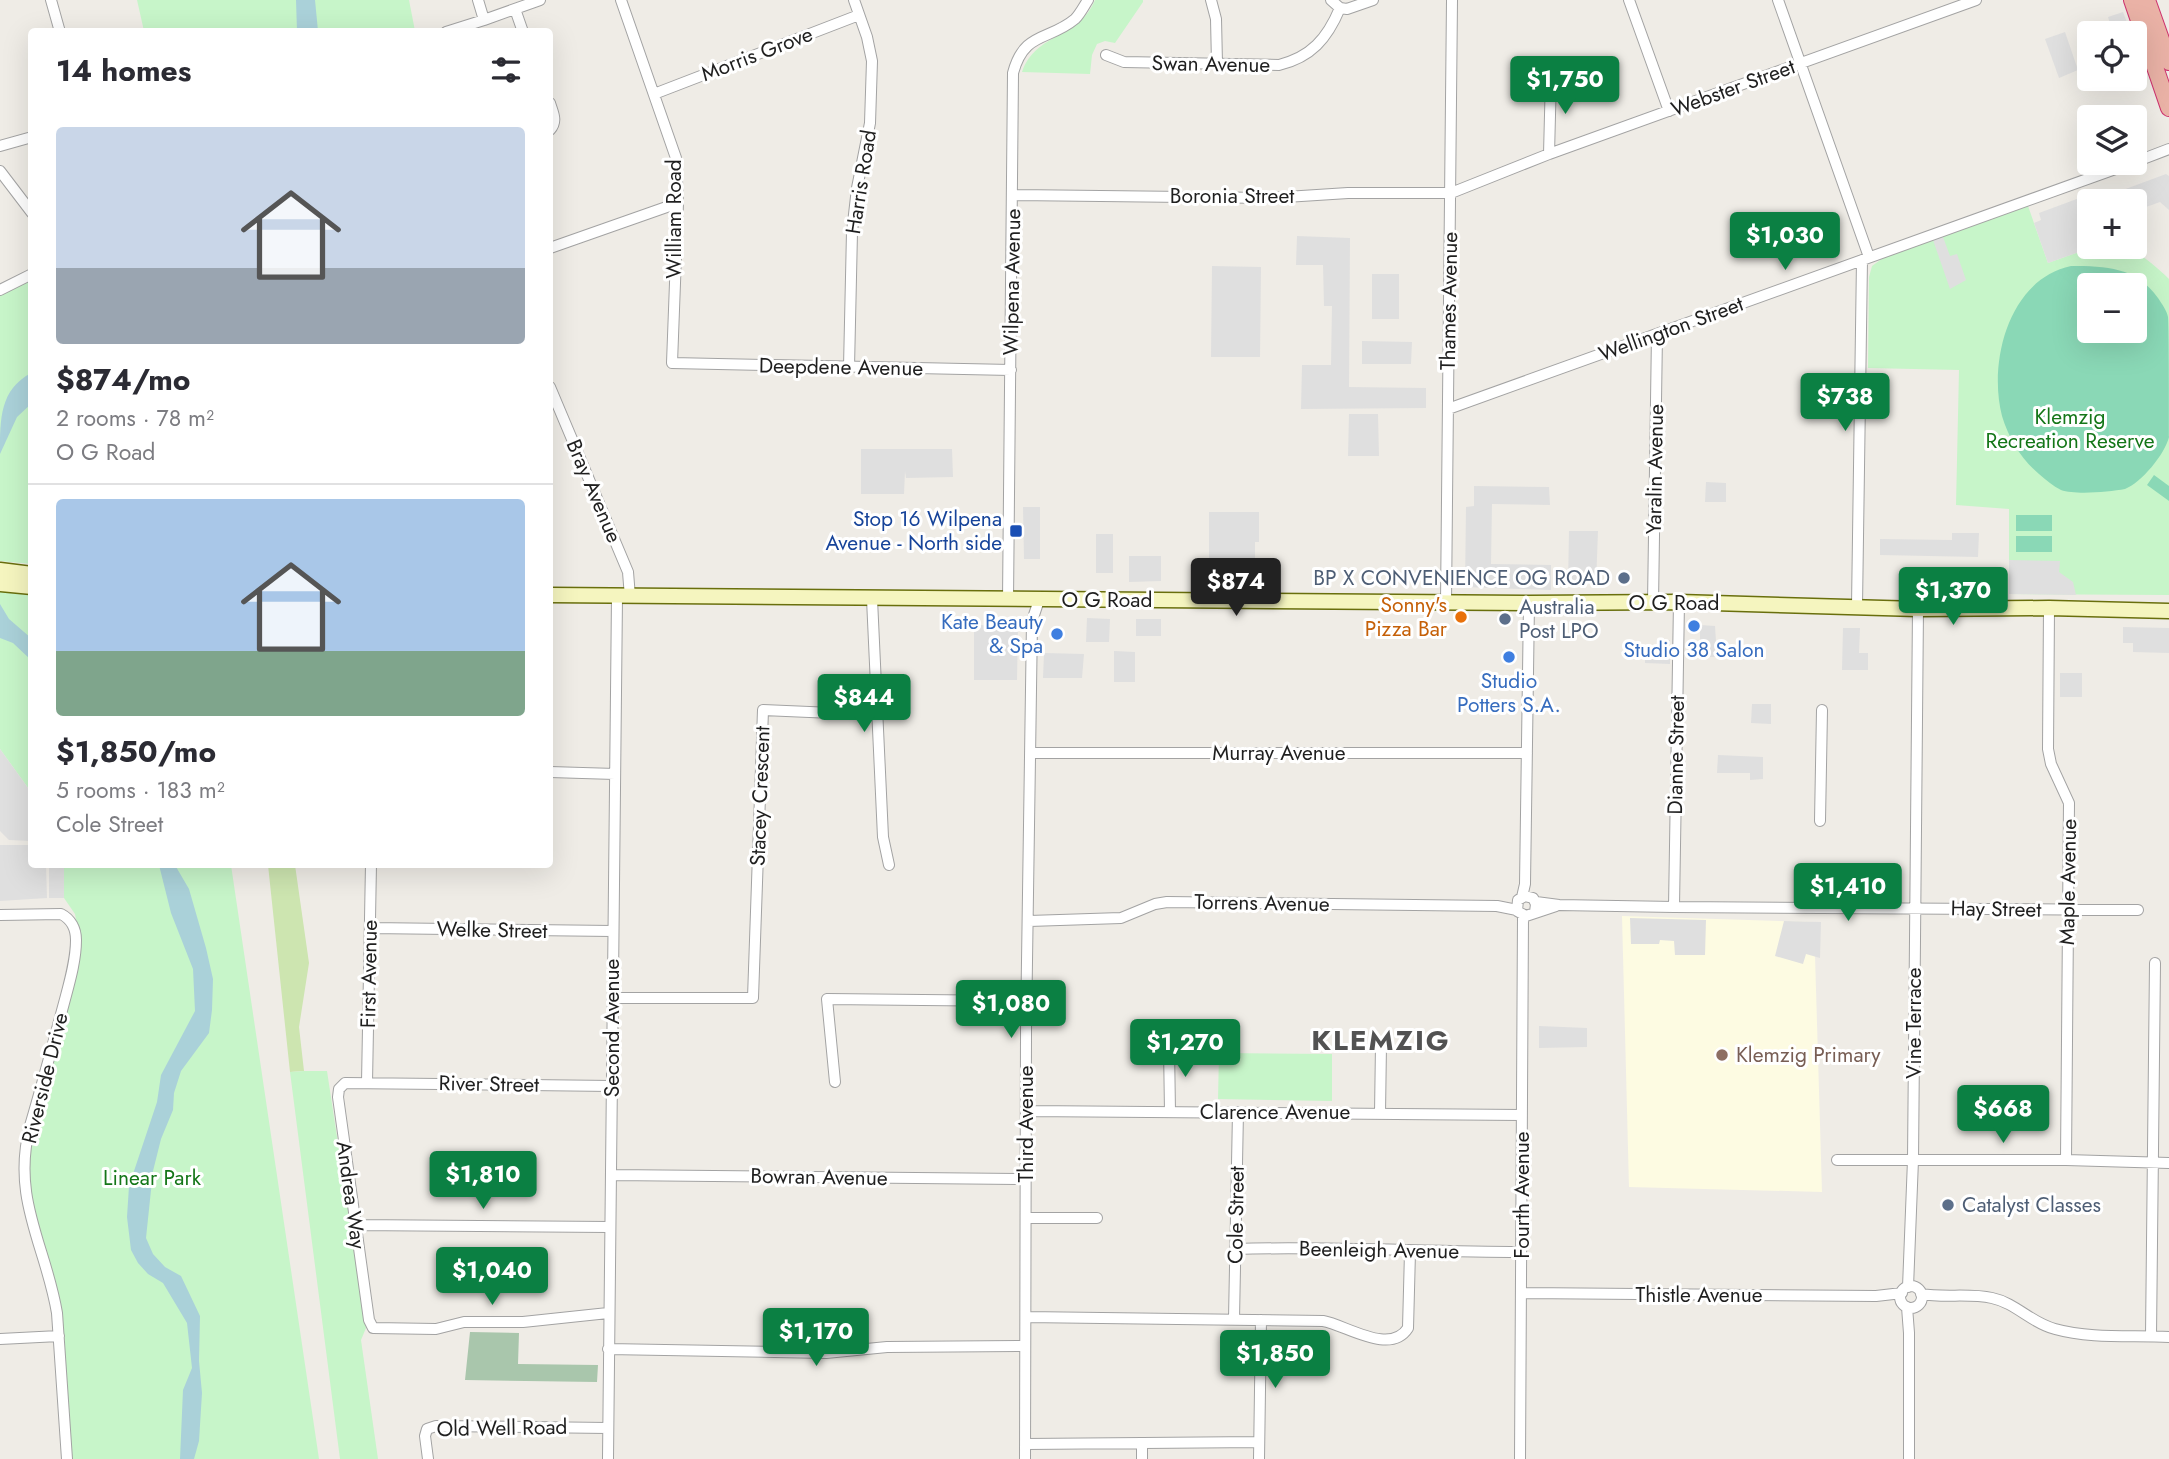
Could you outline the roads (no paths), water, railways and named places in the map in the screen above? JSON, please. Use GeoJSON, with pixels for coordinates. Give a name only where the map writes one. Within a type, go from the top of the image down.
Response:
{"type":"FeatureCollection","features":[{"type":"Feature","properties":{"kind":"highway"},"geometry":{"type":"LineString","coordinates":[[2132,0],[2169,108]]}},
{"type":"Feature","properties":{"kind":"highway"},"geometry":{"type":"LineString","coordinates":[[2147,0],[2169,62]]}},
{"type":"Feature","properties":{"kind":"main road"},"geometry":{"type":"LineString","coordinates":[[3,578],[28,575]]}},
{"type":"Feature","properties":{"kind":"main road"},"geometry":{"type":"LineString","coordinates":[[3,578],[28,586]]}},
{"type":"Feature","properties":{"kind":"main road","name":"O G Road"},"geometry":{"type":"LineString","coordinates":[[553,595],[1679,602],[1918,610],[2049,608],[2169,611]]}},
{"type":"Feature","properties":{"kind":"street"},"geometry":{"type":"LineString","coordinates":[[51,0],[59,28]]}},
{"type":"Feature","properties":{"kind":"street"},"geometry":{"type":"LineString","coordinates":[[478,0],[484,20]]}},
{"type":"Feature","properties":{"kind":"street"},"geometry":{"type":"LineString","coordinates":[[459,28],[540,0]]}},
{"type":"Feature","properties":{"kind":"street","name":"William Road"},"geometry":{"type":"LineString","coordinates":[[621,0],[674,147],[678,203],[672,363]]}},
{"type":"Feature","properties":{"kind":"street","name":"Harris Road"},"geometry":{"type":"LineString","coordinates":[[849,368],[852,232],[857,188],[870,123],[872,61],[867,37],[853,0]]}},
{"type":"Feature","properties":{"kind":"street","name":"Wilpena Avenue"},"geometry":{"type":"LineString","coordinates":[[1014,600],[1011,370],[1013,74],[1027,46],[1075,18],[1088,0]]}},
{"type":"Feature","properties":{"kind":"street"},"geometry":{"type":"LineString","coordinates":[[1211,0],[1216,19],[1217,64]]}},
{"type":"Feature","properties":{"kind":"street"},"geometry":{"type":"LineString","coordinates":[[1331,0],[1340,8],[1347,9],[1373,0]]}},
{"type":"Feature","properties":{"kind":"street","name":"Thames Avenue"},"geometry":{"type":"LineString","coordinates":[[1446,602],[1452,0]]}},
{"type":"Feature","properties":{"kind":"street"},"geometry":{"type":"LineString","coordinates":[[1629,0],[1669,111]]}},
{"type":"Feature","properties":{"kind":"street"},"geometry":{"type":"LineString","coordinates":[[1777,0],[1865,258],[1857,606]]}},
{"type":"Feature","properties":{"kind":"street","name":"Webster Street"},"geometry":{"type":"LineString","coordinates":[[1451,193],[1976,0]]}},
{"type":"Feature","properties":{"kind":"street","name":"Swan Avenue"},"geometry":{"type":"LineString","coordinates":[[1107,55],[1124,62],[1279,65],[1302,58],[1317,46],[1334,24],[1340,8]]}},
{"type":"Feature","properties":{"kind":"street"},"geometry":{"type":"LineString","coordinates":[[515,9],[522,28]]}},
{"type":"Feature","properties":{"kind":"street","name":"Morris Grove"},"geometry":{"type":"LineString","coordinates":[[654,94],[859,15]]}},
{"type":"Feature","properties":{"kind":"street"},"geometry":{"type":"LineString","coordinates":[[1549,155],[1551,76]]}},
{"type":"Feature","properties":{"kind":"street"},"geometry":{"type":"LineString","coordinates":[[0,146],[28,138]]}},
{"type":"Feature","properties":{"kind":"street","name":"Wellington Street"},"geometry":{"type":"LineString","coordinates":[[2147,157],[2169,149]]}},
{"type":"Feature","properties":{"kind":"street"},"geometry":{"type":"LineString","coordinates":[[0,171],[28,208]]}},
{"type":"Feature","properties":{"kind":"street","name":"Wellington Street"},"geometry":{"type":"LineString","coordinates":[[1448,409],[2097,175]]}},
{"type":"Feature","properties":{"kind":"street","name":"Boronia Street"},"geometry":{"type":"LineString","coordinates":[[1013,195],[1270,198],[1349,193],[1451,193]]}},
{"type":"Feature","properties":{"kind":"street"},"geometry":{"type":"LineString","coordinates":[[553,246],[678,203]]}},
{"type":"Feature","properties":{"kind":"street"},"geometry":{"type":"LineString","coordinates":[[0,290],[28,276]]}},
{"type":"Feature","properties":{"kind":"street","name":"Yaralin Avenue"},"geometry":{"type":"LineString","coordinates":[[1653,603],[1657,334]]}},
{"type":"Feature","properties":{"kind":"street","name":"Deepdene Avenue"},"geometry":{"type":"LineString","coordinates":[[672,363],[1011,370]]}},
{"type":"Feature","properties":{"kind":"street","name":"Bray Avenue"},"geometry":{"type":"LineString","coordinates":[[553,394],[628,572],[624,597]]}},
{"type":"Feature","properties":{"kind":"street","name":"Second Avenue"},"geometry":{"type":"LineString","coordinates":[[608,1459],[615,774],[624,597]]}},
{"type":"Feature","properties":{"kind":"street"},"geometry":{"type":"LineString","coordinates":[[872,599],[883,837],[889,865]]}},
{"type":"Feature","properties":{"kind":"street","name":"Third Avenue"},"geometry":{"type":"LineString","coordinates":[[1014,600],[1032,621]]}},
{"type":"Feature","properties":{"kind":"street","name":"Third Avenue"},"geometry":{"type":"LineString","coordinates":[[1025,1459],[1032,621],[1039,600]]}},
{"type":"Feature","properties":{"kind":"street","name":"Dianne Street"},"geometry":{"type":"LineString","coordinates":[[1674,907],[1679,602]]}},
{"type":"Feature","properties":{"kind":"street","name":"Fourth Avenue"},"geometry":{"type":"LineString","coordinates":[[1520,1459],[1529,603]]}},
{"type":"Feature","properties":{"kind":"street","name":"Maple Avenue"},"geometry":{"type":"LineString","coordinates":[[2049,608],[2048,749],[2051,764],[2069,803],[2066,1160]]}},
{"type":"Feature","properties":{"kind":"street","name":"Vine Terrace"},"geometry":{"type":"LineString","coordinates":[[1909,1459],[1918,610]]}},
{"type":"Feature","properties":{"kind":"street","name":"Stacey Crescent"},"geometry":{"type":"LineString","coordinates":[[612,998],[753,998],[763,710],[879,715]]}},
{"type":"Feature","properties":{"kind":"street"},"geometry":{"type":"LineString","coordinates":[[1820,821],[1822,710]]}},
{"type":"Feature","properties":{"kind":"street","name":"Murray Avenue"},"geometry":{"type":"LineString","coordinates":[[1031,753],[1527,753]]}},
{"type":"Feature","properties":{"kind":"street"},"geometry":{"type":"LineString","coordinates":[[553,772],[615,774]]}},
{"type":"Feature","properties":{"kind":"street","name":"First Avenue"},"geometry":{"type":"LineString","coordinates":[[367,1083],[371,868]]}},
{"type":"Feature","properties":{"kind":"street","name":"Torrens Avenue"},"geometry":{"type":"LineString","coordinates":[[1030,921],[1121,918],[1167,902],[1526,906]]}},
{"type":"Feature","properties":{"kind":"street","name":"Hay Street"},"geometry":{"type":"LineString","coordinates":[[1526,906],[1915,907],[2138,911]]}},
{"type":"Feature","properties":{"kind":"street","name":"Riverside Drive"},"geometry":{"type":"LineString","coordinates":[[0,915],[57,913],[66,916],[76,941],[67,993],[30,1129],[24,1182],[29,1217],[54,1290],[67,1459]]}},
{"type":"Feature","properties":{"kind":"street","name":"Welke Street"},"geometry":{"type":"LineString","coordinates":[[370,928],[613,931]]}},
{"type":"Feature","properties":{"kind":"street"},"geometry":{"type":"LineString","coordinates":[[2151,1336],[2155,963]]}},
{"type":"Feature","properties":{"kind":"street"},"geometry":{"type":"LineString","coordinates":[[835,1082],[827,999],[1027,1002]]}},
{"type":"Feature","properties":{"kind":"street"},"geometry":{"type":"LineString","coordinates":[[1381,1045],[1381,1112]]}},
{"type":"Feature","properties":{"kind":"street"},"geometry":{"type":"LineString","coordinates":[[1168,1047],[1170,1112]]}},
{"type":"Feature","properties":{"kind":"street","name":"Andrea Way"},"geometry":{"type":"LineString","coordinates":[[367,1083],[345,1083],[339,1089],[338,1097],[369,1320],[373,1328],[436,1329],[464,1322],[523,1322],[608,1314]]}},
{"type":"Feature","properties":{"kind":"street","name":"River Street"},"geometry":{"type":"LineString","coordinates":[[367,1083],[612,1086]]}},
{"type":"Feature","properties":{"kind":"street","name":"Clarence Avenue"},"geometry":{"type":"LineString","coordinates":[[1027,1111],[1522,1115]]}},
{"type":"Feature","properties":{"kind":"street","name":"Cole Street"},"geometry":{"type":"LineString","coordinates":[[1234,1319],[1238,1112]]}},
{"type":"Feature","properties":{"kind":"street"},"geometry":{"type":"LineString","coordinates":[[1837,1160],[2169,1163]]}},
{"type":"Feature","properties":{"kind":"street","name":"Bowran Avenue"},"geometry":{"type":"LineString","coordinates":[[611,1175],[1026,1179]]}},
{"type":"Feature","properties":{"kind":"street"},"geometry":{"type":"LineString","coordinates":[[1026,1218],[1097,1219]]}},
{"type":"Feature","properties":{"kind":"street"},"geometry":{"type":"LineString","coordinates":[[355,1225],[609,1227]]}},
{"type":"Feature","properties":{"kind":"street","name":"Beenleigh Avenue"},"geometry":{"type":"LineString","coordinates":[[1236,1249],[1324,1247],[1410,1252],[1521,1252]]}},
{"type":"Feature","properties":{"kind":"street"},"geometry":{"type":"LineString","coordinates":[[1027,1317],[1323,1321],[1370,1338],[1395,1338],[1404,1334],[1408,1328],[1410,1252]]}},
{"type":"Feature","properties":{"kind":"street","name":"Thistle Avenue"},"geometry":{"type":"LineString","coordinates":[[1521,1293],[1973,1296],[2004,1301],[2045,1326],[2055,1329],[2084,1334],[2169,1337]]}},
{"type":"Feature","properties":{"kind":"street"},"geometry":{"type":"LineString","coordinates":[[1259,1459],[1261,1320]]}},
{"type":"Feature","properties":{"kind":"street"},"geometry":{"type":"LineString","coordinates":[[0,1339],[59,1336]]}},
{"type":"Feature","properties":{"kind":"street"},"geometry":{"type":"LineString","coordinates":[[608,1349],[826,1353],[887,1347],[1025,1346]]}},
{"type":"Feature","properties":{"kind":"street","name":"Old Well Road"},"geometry":{"type":"LineString","coordinates":[[428,1459],[425,1436],[427,1429],[436,1426],[608,1428]]}},
{"type":"Feature","properties":{"kind":"street"},"geometry":{"type":"LineString","coordinates":[[1026,1444],[1259,1442]]}},
{"type":"Feature","properties":{"kind":"street"},"geometry":{"type":"LineString","coordinates":[[1142,1444],[1142,1459]]}},
{"type":"Feature","properties":{"kind":"water"},"geometry":{"type":"Polygon","coordinates":[[[296,0],[315,0],[318,28],[297,28],[296,0]]]}},
{"type":"Feature","properties":{"kind":"water"},"geometry":{"type":"Polygon","coordinates":[[[28,375],[28,407],[17,417],[0,454],[4,406],[13,388],[28,375]]]}},
{"type":"Feature","properties":{"kind":"water"},"geometry":{"type":"Polygon","coordinates":[[[0,604],[9,619],[28,635],[28,657],[13,643],[0,638],[0,604]]]}},
{"type":"Feature","properties":{"kind":"water"},"geometry":{"type":"Polygon","coordinates":[[[160,868],[177,868],[189,889],[213,979],[209,1033],[181,1071],[174,1093],[173,1110],[161,1139],[153,1171],[146,1238],[153,1254],[165,1267],[181,1276],[200,1316],[199,1361],[202,1393],[199,1441],[194,1459],[180,1459],[183,1390],[192,1368],[187,1323],[163,1283],[148,1274],[138,1263],[131,1250],[127,1217],[129,1186],[157,1102],[161,1075],[195,1011],[193,969],[171,913],[160,868]]]}},
{"type":"Feature","properties":{"kind":"place","name":"Stop 16 Wilpena Avenue - North side"},"geometry":{"type":"Point","coordinates":[1016,531]}},
{"type":"Feature","properties":{"kind":"place","name":"BP X CONVENIENCE OG ROAD"},"geometry":{"type":"Point","coordinates":[1624,578]}},
{"type":"Feature","properties":{"kind":"place","name":"Sonny's Pizza Bar"},"geometry":{"type":"Point","coordinates":[1461,617]}},
{"type":"Feature","properties":{"kind":"place","name":"Australia Post LPO"},"geometry":{"type":"Point","coordinates":[1505,619]}},
{"type":"Feature","properties":{"kind":"place","name":"Studio 38 Salon"},"geometry":{"type":"Point","coordinates":[1694,626]}},
{"type":"Feature","properties":{"kind":"place","name":"Kate Beauty & Spa"},"geometry":{"type":"Point","coordinates":[1057,634]}},
{"type":"Feature","properties":{"kind":"place","name":"Studio Potters S.A."},"geometry":{"type":"Point","coordinates":[1509,657]}},
{"type":"Feature","properties":{"kind":"place","name":"Klemzig Primary"},"geometry":{"type":"Point","coordinates":[1722,1055]}},
{"type":"Feature","properties":{"kind":"place","name":"Catalyst Classes"},"geometry":{"type":"Point","coordinates":[1948,1205]}},
{"type":"Feature","properties":{"kind":"district","name":"KLEMZIG"},"geometry":{"type":"Point","coordinates":[1381,1040]}},
{"type":"Feature","properties":{"kind":"park label","name":"Klemzig Recreation Reserve"},"geometry":{"type":"Point","coordinates":[2070,429]}},
{"type":"Feature","properties":{"kind":"park label","name":"Linear Park"},"geometry":{"type":"Point","coordinates":[152,1178]}}]}
